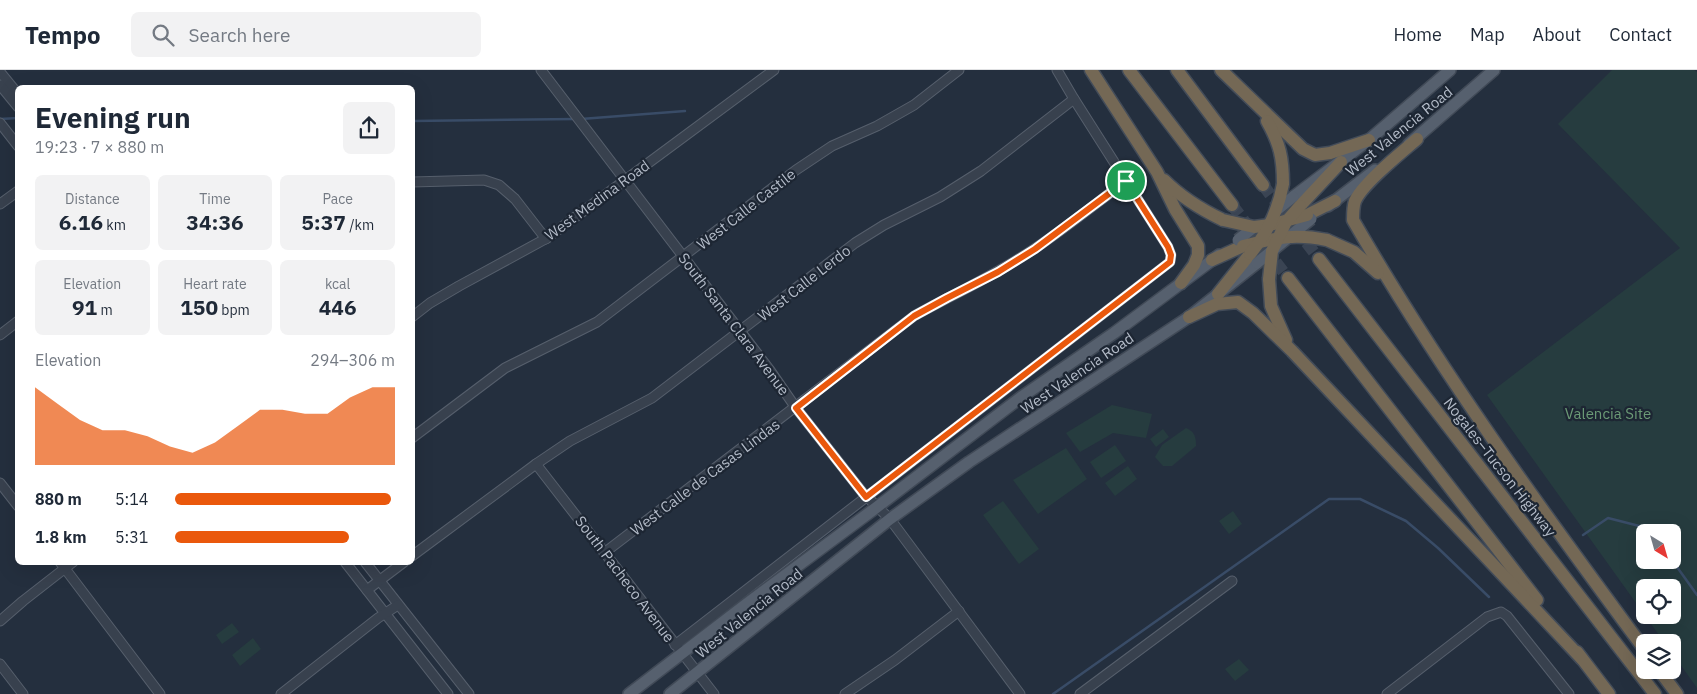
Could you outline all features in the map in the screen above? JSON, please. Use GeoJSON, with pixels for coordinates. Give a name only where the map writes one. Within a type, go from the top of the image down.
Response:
{"type":"FeatureCollection","features":[{"type":"Feature","properties":{"kind":"highway"},"geometry":{"type":"LineString","coordinates":[[1091,70],[1157,172],[1175,209],[1198,246],[1198,255],[1194,265],[1181,283]]}},
{"type":"Feature","properties":{"kind":"highway"},"geometry":{"type":"LineString","coordinates":[[1129,70],[1232,205]]}},
{"type":"Feature","properties":{"kind":"highway"},"geometry":{"type":"LineString","coordinates":[[1177,70],[1264,185]]}},
{"type":"Feature","properties":{"kind":"highway"},"geometry":{"type":"LineString","coordinates":[[1221,70],[1303,149],[1315,155],[1330,153],[1369,140]]}},
{"type":"Feature","properties":{"kind":"highway"},"geometry":{"type":"LineString","coordinates":[[1259,108],[1276,137],[1283,160],[1283,184],[1278,209],[1260,242]]}},
{"type":"Feature","properties":{"kind":"highway"},"geometry":{"type":"LineString","coordinates":[[1417,138],[1363,189],[1355,201],[1353,220],[1392,288],[1478,419],[1636,638]]}},
{"type":"Feature","properties":{"kind":"highway"},"geometry":{"type":"LineString","coordinates":[[1157,172],[1179,195],[1196,207],[1223,220],[1254,227],[1286,222],[1303,209],[1341,162]]}},
{"type":"Feature","properties":{"kind":"highway"},"geometry":{"type":"LineString","coordinates":[[1303,209],[1335,201]]}},
{"type":"Feature","properties":{"kind":"highway"},"geometry":{"type":"LineString","coordinates":[[1286,222],[1284,237],[1272,251],[1269,279],[1271,306],[1292,351]]}},
{"type":"Feature","properties":{"kind":"highway"},"geometry":{"type":"LineString","coordinates":[[1212,260],[1247,251],[1260,242],[1284,237],[1307,236],[1327,240],[1354,252],[1368,263],[1392,288]]}},
{"type":"Feature","properties":{"kind":"highway"},"geometry":{"type":"LineString","coordinates":[[1218,294],[1247,251]]}},
{"type":"Feature","properties":{"kind":"highway","name":"Nogales–Tucson Highway"},"geometry":{"type":"LineString","coordinates":[[1319,259],[1655,694]]}},
{"type":"Feature","properties":{"kind":"highway"},"geometry":{"type":"LineString","coordinates":[[1288,278],[1609,694]]}},
{"type":"Feature","properties":{"kind":"highway"},"geometry":{"type":"LineString","coordinates":[[1189,317],[1217,304],[1238,302],[1253,313],[1292,351],[1582,659]]}},
{"type":"Feature","properties":{"kind":"highway"},"geometry":{"type":"LineString","coordinates":[[1666,679],[1677,694]]}},
{"type":"Feature","properties":{"kind":"main road","name":"West Valencia Road"},"geometry":{"type":"LineString","coordinates":[[1341,162],[1450,70]]}},
{"type":"Feature","properties":{"kind":"main road","name":"West Valencia Road"},"geometry":{"type":"LineString","coordinates":[[1335,201],[1417,138],[1494,70]]}},
{"type":"Feature","properties":{"kind":"main road"},"geometry":{"type":"LineString","coordinates":[[1272,251],[1247,251],[1254,227],[1278,209],[1303,209]]}},
{"type":"Feature","properties":{"kind":"main road"},"geometry":{"type":"LineString","coordinates":[[1284,237],[1303,209]]}},
{"type":"Feature","properties":{"kind":"main road","name":"West Valencia Road"},"geometry":{"type":"LineString","coordinates":[[629,694],[679,649],[877,507],[1020,398],[1114,333],[1212,260]]}},
{"type":"Feature","properties":{"kind":"main road","name":"West Valencia Road"},"geometry":{"type":"LineString","coordinates":[[670,694],[890,519],[969,462],[1189,317],[1218,294]]}},
{"type":"Feature","properties":{"kind":"street","name":"South Santa Clara Avenue"},"geometry":{"type":"LineString","coordinates":[[541,70],[684,257],[796,408],[866,497],[890,519],[1020,694]]}},
{"type":"Feature","properties":{"kind":"street","name":"West Medina Road"},"geometry":{"type":"LineString","coordinates":[[415,315],[459,286],[546,239],[774,70]]}},
{"type":"Feature","properties":{"kind":"street","name":"West Calle Castile"},"geometry":{"type":"LineString","coordinates":[[415,436],[505,368],[597,322],[796,170],[832,146],[878,126],[914,105],[959,70]]}},
{"type":"Feature","properties":{"kind":"street"},"geometry":{"type":"LineString","coordinates":[[1057,70],[1126,181]]}},
{"type":"Feature","properties":{"kind":"street"},"geometry":{"type":"LineString","coordinates":[[0,72],[15,90]]}},
{"type":"Feature","properties":{"kind":"street"},"geometry":{"type":"LineString","coordinates":[[0,85],[15,103]]}},
{"type":"Feature","properties":{"kind":"street","name":"West Calle Lerdo"},"geometry":{"type":"LineString","coordinates":[[415,554],[570,441],[652,398],[862,239],[884,225],[940,197],[981,171],[1074,99]]}},
{"type":"Feature","properties":{"kind":"street"},"geometry":{"type":"LineString","coordinates":[[2,126],[15,142]]}},
{"type":"Feature","properties":{"kind":"street"},"geometry":{"type":"LineString","coordinates":[[415,182],[484,180],[499,185],[515,199],[546,239]]}},
{"type":"Feature","properties":{"kind":"street","name":"West Valencia Road"},"geometry":{"type":"LineString","coordinates":[[679,649],[866,497],[1170,262],[1171,255],[1168,247],[1126,181]]}},
{"type":"Feature","properties":{"kind":"street","name":"West Calle de Casas Lindas"},"geometry":{"type":"LineString","coordinates":[[604,553],[914,316],[998,272],[1035,249],[1126,181]]}},
{"type":"Feature","properties":{"kind":"street"},"geometry":{"type":"LineString","coordinates":[[0,204],[15,193]]}},
{"type":"Feature","properties":{"kind":"street"},"geometry":{"type":"LineString","coordinates":[[0,335],[15,324]]}},
{"type":"Feature","properties":{"kind":"street","name":"South Pacheco Avenue"},"geometry":{"type":"LineString","coordinates":[[536,464],[714,694]]}},
{"type":"Feature","properties":{"kind":"street"},"geometry":{"type":"LineString","coordinates":[[0,483],[15,502]]}},
{"type":"Feature","properties":{"kind":"street"},"geometry":{"type":"LineString","coordinates":[[347,565],[448,694]]}},
{"type":"Feature","properties":{"kind":"street"},"geometry":{"type":"LineString","coordinates":[[368,565],[469,694]]}},
{"type":"Feature","properties":{"kind":"street"},"geometry":{"type":"LineString","coordinates":[[367,590],[400,565]]}},
{"type":"Feature","properties":{"kind":"street"},"geometry":{"type":"LineString","coordinates":[[0,621],[62,566],[160,694]]}},
{"type":"Feature","properties":{"kind":"street"},"geometry":{"type":"LineString","coordinates":[[1080,694],[1232,581]]}},
{"type":"Feature","properties":{"kind":"street"},"geometry":{"type":"LineString","coordinates":[[280,694],[398,604]]}},
{"type":"Feature","properties":{"kind":"street"},"geometry":{"type":"LineString","coordinates":[[845,694],[896,660],[959,611]]}},
{"type":"Feature","properties":{"kind":"street"},"geometry":{"type":"LineString","coordinates":[[1387,694],[1487,617],[1501,612],[1508,616],[1569,694]]}},
{"type":"Feature","properties":{"kind":"street"},"geometry":{"type":"LineString","coordinates":[[0,664],[23,694]]}},
{"type":"Feature","properties":{"kind":"green space","name":"Valencia Site"},"geometry":{"type":"Polygon","coordinates":[[[1612,70],[1694,70],[1697,72],[1697,688],[1681,665],[1681,634],[1658,634],[1651,624],[1681,624],[1681,579],[1636,579],[1636,603],[1487,395],[1680,248],[1558,124],[1612,70]]]}},
{"type":"Feature","properties":{"kind":"green space"},"geometry":{"type":"Polygon","coordinates":[[[1112,405],[1152,414],[1146,438],[1113,433],[1080,452],[1066,433],[1112,405]]]}},
{"type":"Feature","properties":{"kind":"green space"},"geometry":{"type":"Polygon","coordinates":[[[1186,428],[1194,435],[1196,446],[1172,466],[1163,466],[1155,457],[1162,445],[1186,428]]]}},
{"type":"Feature","properties":{"kind":"green space"},"geometry":{"type":"Polygon","coordinates":[[[1163,429],[1169,437],[1156,447],[1150,439],[1163,429]]]}},
{"type":"Feature","properties":{"kind":"green space"},"geometry":{"type":"Polygon","coordinates":[[[1115,445],[1126,461],[1101,478],[1090,462],[1115,445]]]}},
{"type":"Feature","properties":{"kind":"green space"},"geometry":{"type":"Polygon","coordinates":[[[1066,448],[1087,479],[1038,514],[1013,480],[1066,448]]]}},
{"type":"Feature","properties":{"kind":"green space"},"geometry":{"type":"Polygon","coordinates":[[[1128,466],[1137,479],[1115,496],[1105,483],[1128,466]]]}},
{"type":"Feature","properties":{"kind":"green space"},"geometry":{"type":"Polygon","coordinates":[[[1003,501],[1039,549],[1019,564],[983,515],[1003,501]]]}},
{"type":"Feature","properties":{"kind":"green space"},"geometry":{"type":"Polygon","coordinates":[[[1233,511],[1242,524],[1229,534],[1219,521],[1233,511]]]}},
{"type":"Feature","properties":{"kind":"green space"},"geometry":{"type":"Polygon","coordinates":[[[232,623],[239,632],[222,644],[216,635],[232,623]]]}},
{"type":"Feature","properties":{"kind":"green space"},"geometry":{"type":"Polygon","coordinates":[[[253,638],[261,649],[240,666],[232,655],[253,638]]]}},
{"type":"Feature","properties":{"kind":"green space"},"geometry":{"type":"Polygon","coordinates":[[[1239,659],[1249,670],[1235,681],[1225,669],[1239,659]]]}},
{"type":"Feature","properties":{"kind":"waterway"},"geometry":{"type":"LineString","coordinates":[[581,119],[685,111]]}},
{"type":"Feature","properties":{"kind":"waterway"},"geometry":{"type":"LineString","coordinates":[[0,119],[15,118]]}},
{"type":"Feature","properties":{"kind":"waterway"},"geometry":{"type":"LineString","coordinates":[[415,121],[576,119]]}},
{"type":"Feature","properties":{"kind":"waterway"},"geometry":{"type":"LineString","coordinates":[[1053,694],[1329,499],[1360,499],[1406,521],[1438,548],[1489,597]]}},
{"type":"Feature","properties":{"kind":"waterway"},"geometry":{"type":"LineString","coordinates":[[1583,535],[1608,518],[1636,525]]}},
{"type":"Feature","properties":{"kind":"waterway"},"geometry":{"type":"LineString","coordinates":[[1678,569],[1697,595]]}},
{"type":"Feature","properties":{"kind":"tunnel"},"geometry":{"type":"LineString","coordinates":[[1263,185],[1319,259]]}},
{"type":"Feature","properties":{"kind":"tunnel"},"geometry":{"type":"LineString","coordinates":[[1232,205],[1288,278]]}},
{"type":"Feature","properties":{"kind":"route"},"geometry":{"type":"LineString","coordinates":[[1126,181],[1168,247],[1171,255],[1170,262],[866,497],[796,408],[914,316],[998,272],[1035,249],[1126,181]]}}]}
